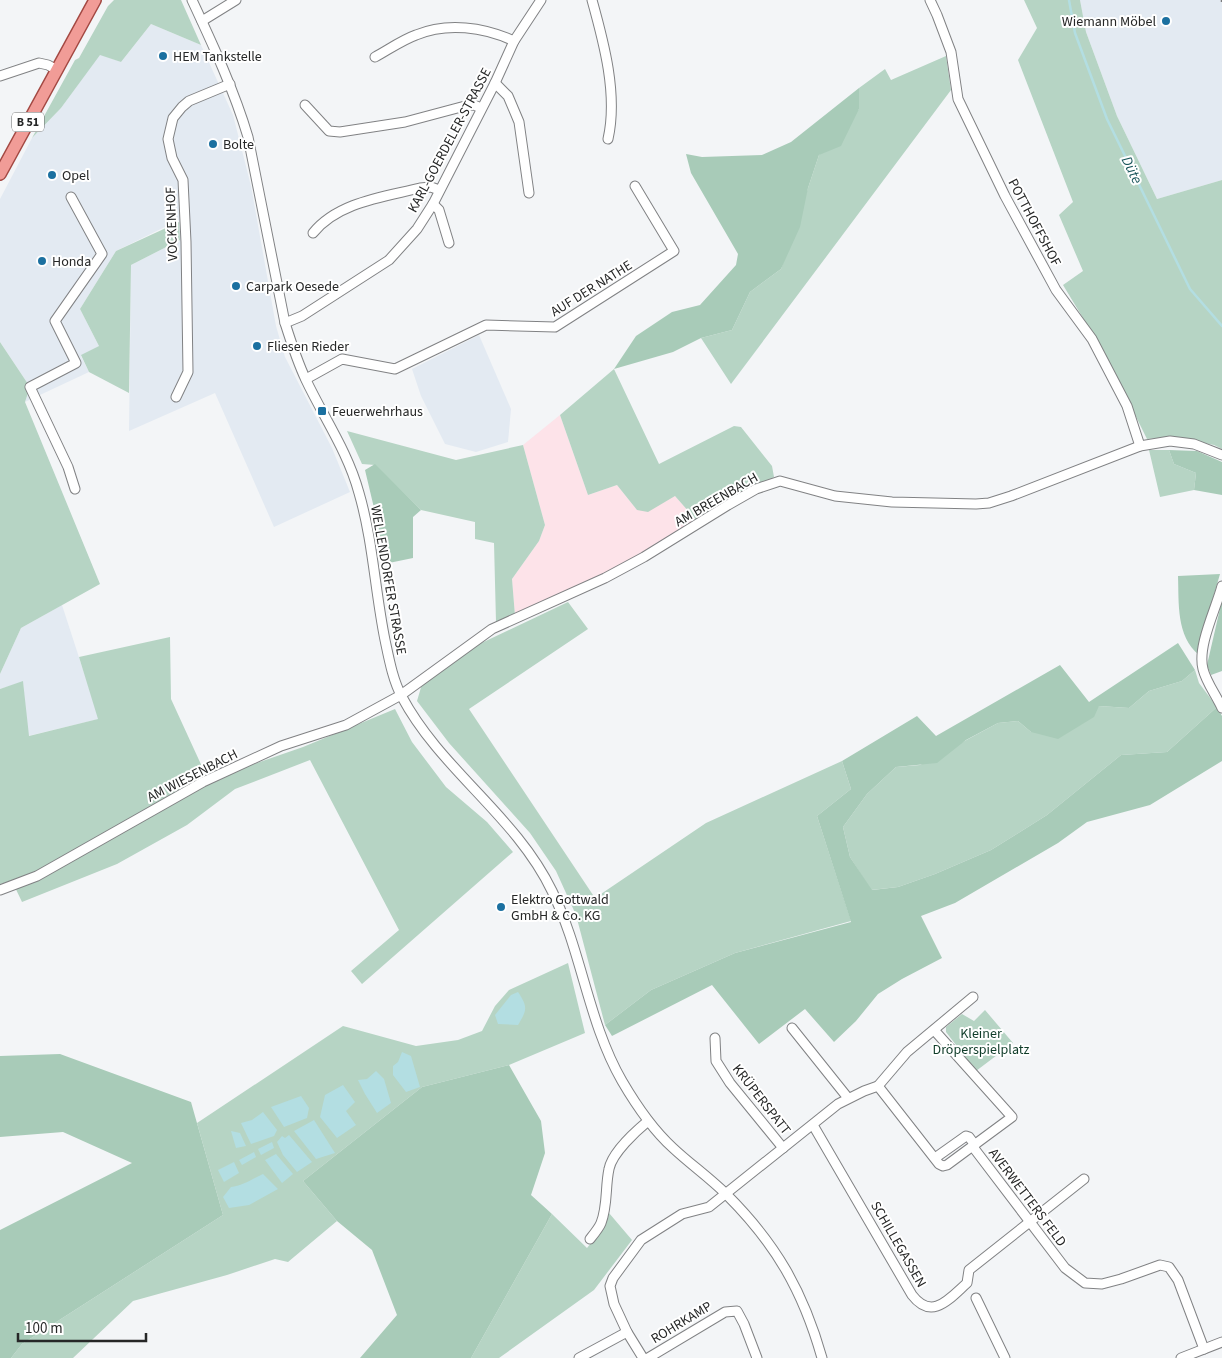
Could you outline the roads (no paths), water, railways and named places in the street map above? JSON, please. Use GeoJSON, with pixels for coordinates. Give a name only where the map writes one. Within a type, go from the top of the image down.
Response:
{"type":"FeatureCollection","features":[{"type":"Feature","properties":{"kind":"main road","name":"B 51"},"geometry":{"type":"LineString","coordinates":[[0,174],[94,0]]}},
{"type":"Feature","properties":{"kind":"street","name":"WELLENDORFER STRASSE"},"geometry":{"type":"LineString","coordinates":[[192,0],[230,84],[240,111],[250,147],[285,323],[293,349],[306,379],[352,469],[359,491],[368,527],[380,618],[388,656],[400,694],[423,731],[451,765],[503,819],[534,859],[551,889],[565,922],[595,1020],[623,1083],[648,1121],[671,1146],[726,1194],[755,1226],[782,1261],[799,1292],[817,1338],[822,1358]]}},
{"type":"Feature","properties":{"kind":"street"},"geometry":{"type":"LineString","coordinates":[[202,21],[236,0]]}},
{"type":"Feature","properties":{"kind":"street","name":"KARL-GOERDELER-STRASSE"},"geometry":{"type":"LineString","coordinates":[[285,323],[302,316],[389,260],[417,229],[433,204],[495,83],[514,40],[541,0]]}},
{"type":"Feature","properties":{"kind":"street"},"geometry":{"type":"LineString","coordinates":[[592,0],[602,36],[611,91],[612,122],[608,139]]}},
{"type":"Feature","properties":{"kind":"street","name":"POTTHOFFSHOF"},"geometry":{"type":"LineString","coordinates":[[930,0],[938,15],[951,52],[958,99],[1005,196],[1051,281],[1092,339],[1122,397],[1140,446]]}},
{"type":"Feature","properties":{"kind":"street"},"geometry":{"type":"LineString","coordinates":[[374,57],[415,35],[441,28],[470,28],[514,40]]}},
{"type":"Feature","properties":{"kind":"street"},"geometry":{"type":"LineString","coordinates":[[0,76],[39,63],[48,64],[57,70]]}},
{"type":"Feature","properties":{"kind":"street"},"geometry":{"type":"LineString","coordinates":[[495,83],[508,96],[519,122],[529,193]]}},
{"type":"Feature","properties":{"kind":"street","name":"VOCKENHOF"},"geometry":{"type":"LineString","coordinates":[[176,397],[188,372],[186,242],[183,180],[172,158],[168,139],[174,118],[182,107],[190,101],[230,84]]}},
{"type":"Feature","properties":{"kind":"street"},"geometry":{"type":"LineString","coordinates":[[305,104],[329,131],[340,132],[405,122],[465,106],[474,105],[481,108]]}},
{"type":"Feature","properties":{"kind":"street","name":"AUF DER NATHE"},"geometry":{"type":"LineString","coordinates":[[306,379],[342,359],[395,369],[486,325],[555,327],[674,251],[635,186]]}},
{"type":"Feature","properties":{"kind":"street"},"geometry":{"type":"LineString","coordinates":[[313,234],[321,224],[355,204],[420,188],[431,187],[439,190]]}},
{"type":"Feature","properties":{"kind":"street"},"geometry":{"type":"LineString","coordinates":[[71,197],[102,254],[56,321],[76,363],[30,387],[68,467],[75,489]]}},
{"type":"Feature","properties":{"kind":"street"},"geometry":{"type":"LineString","coordinates":[[433,204],[438,210],[449,243]]}},
{"type":"Feature","properties":{"kind":"street","name":"AM BREENBACH"},"geometry":{"type":"LineString","coordinates":[[400,694],[492,629],[610,575],[644,557],[756,489],[780,481],[835,496],[892,502],[976,504],[989,503],[1011,496],[1140,446],[1170,442],[1194,444],[1222,455]]}},
{"type":"Feature","properties":{"kind":"street"},"geometry":{"type":"LineString","coordinates":[[1222,586],[1206,638],[1202,667],[1222,708]]}},
{"type":"Feature","properties":{"kind":"street","name":"AM WIESENBACH"},"geometry":{"type":"LineString","coordinates":[[0,890],[37,876],[203,782],[281,746],[346,725],[400,694]]}},
{"type":"Feature","properties":{"kind":"street"},"geometry":{"type":"LineString","coordinates":[[643,1358],[627,1332],[614,1304],[610,1286],[613,1278],[641,1240],[682,1214],[709,1207],[848,1098],[878,1086],[907,1052],[973,997]]}},
{"type":"Feature","properties":{"kind":"street"},"geometry":{"type":"LineString","coordinates":[[792,1028],[848,1098]]}},
{"type":"Feature","properties":{"kind":"street"},"geometry":{"type":"LineString","coordinates":[[878,1086],[935,1158],[966,1136],[969,1137],[974,1146],[1012,1117],[934,1030]]}},
{"type":"Feature","properties":{"kind":"street","name":"KRÜPERSPATT"},"geometry":{"type":"LineString","coordinates":[[715,1038],[716,1061],[730,1082],[783,1148]]}},
{"type":"Feature","properties":{"kind":"street"},"geometry":{"type":"LineString","coordinates":[[590,1239],[601,1224],[609,1167],[614,1157],[637,1130],[648,1121]]}},
{"type":"Feature","properties":{"kind":"street","name":"SCHILLEGASSEN"},"geometry":{"type":"LineString","coordinates":[[812,1125],[918,1302],[925,1307],[931,1308],[943,1304],[967,1283],[969,1270],[1084,1179]]}},
{"type":"Feature","properties":{"kind":"street","name":"AVERWETTERS FELD"},"geometry":{"type":"LineString","coordinates":[[935,1158],[939,1164],[944,1166],[974,1146],[1065,1268],[1085,1283],[1102,1284],[1111,1282],[1160,1265],[1169,1268],[1178,1280],[1204,1349]]}},
{"type":"Feature","properties":{"kind":"street"},"geometry":{"type":"LineString","coordinates":[[976,1298],[1005,1358]]}},
{"type":"Feature","properties":{"kind":"street","name":"ROHRKAMP"},"geometry":{"type":"LineString","coordinates":[[648,1358],[725,1312],[737,1311],[757,1358]]}},
{"type":"Feature","properties":{"kind":"street"},"geometry":{"type":"LineString","coordinates":[[579,1358],[627,1332]]}},
{"type":"Feature","properties":{"kind":"street"},"geometry":{"type":"LineString","coordinates":[[1181,1358],[1222,1342]]}},
{"type":"Feature","properties":{"kind":"water"},"geometry":{"type":"Polygon","coordinates":[[[518,992],[525,1005],[525,1012],[518,1025],[498,1024],[495,1015],[511,995],[518,992]]]}},
{"type":"Feature","properties":{"kind":"water"},"geometry":{"type":"Polygon","coordinates":[[[402,1052],[411,1056],[420,1087],[406,1092],[393,1075],[393,1066],[398,1062],[402,1052]]]}},
{"type":"Feature","properties":{"kind":"water"},"geometry":{"type":"Polygon","coordinates":[[[376,1071],[384,1079],[391,1103],[377,1113],[358,1080],[367,1079],[376,1071]]]}},
{"type":"Feature","properties":{"kind":"water"},"geometry":{"type":"Polygon","coordinates":[[[343,1085],[355,1102],[346,1111],[356,1125],[337,1138],[320,1117],[325,1095],[343,1085]]]}},
{"type":"Feature","properties":{"kind":"water"},"geometry":{"type":"Polygon","coordinates":[[[301,1096],[309,1108],[307,1118],[284,1127],[271,1107],[301,1096]]]}},
{"type":"Feature","properties":{"kind":"water"},"geometry":{"type":"Polygon","coordinates":[[[263,1112],[277,1130],[274,1136],[251,1144],[241,1123],[252,1120],[263,1112]]]}},
{"type":"Feature","properties":{"kind":"water"},"geometry":{"type":"Polygon","coordinates":[[[314,1120],[335,1153],[316,1159],[294,1131],[314,1120]]]}},
{"type":"Feature","properties":{"kind":"water"},"geometry":{"type":"Polygon","coordinates":[[[231,1131],[240,1133],[246,1146],[236,1148],[231,1131]]]}},
{"type":"Feature","properties":{"kind":"water"},"geometry":{"type":"Polygon","coordinates":[[[289,1135],[312,1162],[297,1172],[283,1155],[277,1142],[282,1136],[285,1138],[289,1135]]]}},
{"type":"Feature","properties":{"kind":"water"},"geometry":{"type":"Polygon","coordinates":[[[272,1142],[274,1148],[261,1155],[258,1149],[272,1142]]]}},
{"type":"Feature","properties":{"kind":"water"},"geometry":{"type":"Polygon","coordinates":[[[254,1152],[256,1157],[242,1165],[239,1160],[254,1152]]]}},
{"type":"Feature","properties":{"kind":"water"},"geometry":{"type":"Polygon","coordinates":[[[276,1154],[293,1174],[282,1183],[265,1160],[276,1154]]]}},
{"type":"Feature","properties":{"kind":"water"},"geometry":{"type":"Polygon","coordinates":[[[234,1162],[239,1173],[224,1182],[218,1170],[234,1162]]]}},
{"type":"Feature","properties":{"kind":"water"},"geometry":{"type":"Polygon","coordinates":[[[263,1174],[278,1189],[249,1205],[229,1208],[223,1197],[231,1187],[243,1184],[263,1174]]]}},
{"type":"Feature","properties":{"kind":"waterway","name":"Düte"},"geometry":{"type":"LineString","coordinates":[[1069,0],[1075,33],[1107,119],[1190,289],[1222,326]]}},
{"type":"Feature","properties":{"kind":"place","name":"Wiemann Möbel"},"geometry":{"type":"Point","coordinates":[1166,21]}},
{"type":"Feature","properties":{"kind":"place","name":"HEM Tankstelle"},"geometry":{"type":"Point","coordinates":[163,56]}},
{"type":"Feature","properties":{"kind":"place","name":"Bolte"},"geometry":{"type":"Point","coordinates":[213,144]}},
{"type":"Feature","properties":{"kind":"place","name":"Opel"},"geometry":{"type":"Point","coordinates":[52,175]}},
{"type":"Feature","properties":{"kind":"place","name":"Honda"},"geometry":{"type":"Point","coordinates":[42,261]}},
{"type":"Feature","properties":{"kind":"place","name":"Carpark Oesede"},"geometry":{"type":"Point","coordinates":[236,286]}},
{"type":"Feature","properties":{"kind":"place","name":"Fliesen Rieder"},"geometry":{"type":"Point","coordinates":[257,346]}},
{"type":"Feature","properties":{"kind":"place","name":"Feuerwehrhaus"},"geometry":{"type":"Point","coordinates":[322,411]}},
{"type":"Feature","properties":{"kind":"place","name":"Elektro Gottwald GmbH & Co. KG"},"geometry":{"type":"Point","coordinates":[501,907]}},
{"type":"Feature","properties":{"kind":"park label","name":"Kleiner Dröperspielplatz"},"geometry":{"type":"Point","coordinates":[981,1042]}}]}
